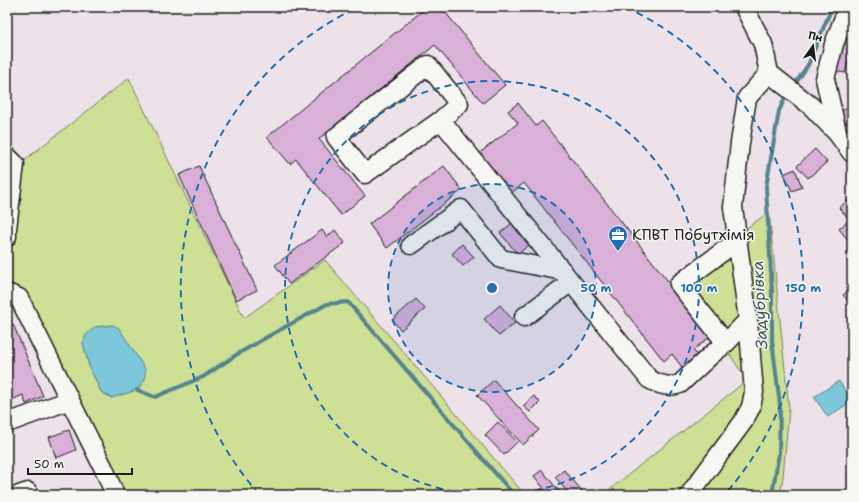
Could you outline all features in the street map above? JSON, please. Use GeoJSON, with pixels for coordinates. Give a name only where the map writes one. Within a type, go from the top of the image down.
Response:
{"type":"FeatureCollection","features":[{"type":"Feature","properties":{"kind":"street"},"geometry":{"type":"LineString","coordinates":[[744,7],[763,44],[774,77],[811,106],[837,133],[852,153]]}},
{"type":"Feature","properties":{"kind":"street"},"geometry":{"type":"LineString","coordinates":[[837,133],[826,79],[834,44],[848,7]]}},
{"type":"Feature","properties":{"kind":"street"},"geometry":{"type":"LineString","coordinates":[[428,65],[459,104],[441,120],[365,174],[336,137],[428,65]]}},
{"type":"Feature","properties":{"kind":"street"},"geometry":{"type":"LineString","coordinates":[[689,495],[743,422],[751,407],[754,392],[748,320],[733,207],[740,143],[747,98],[774,77]]}},
{"type":"Feature","properties":{"kind":"street"},"geometry":{"type":"LineString","coordinates":[[441,120],[649,379],[657,384],[667,386],[680,384],[726,343],[748,320]]}},
{"type":"Feature","properties":{"kind":"street"},"geometry":{"type":"LineString","coordinates":[[7,156],[15,164],[7,236]]}},
{"type":"Feature","properties":{"kind":"street"},"geometry":{"type":"LineString","coordinates":[[411,245],[461,209],[501,259],[567,277]]}},
{"type":"Feature","properties":{"kind":"street"},"geometry":{"type":"LineString","coordinates":[[726,343],[679,284],[737,241]]}},
{"type":"Feature","properties":{"kind":"street"},"geometry":{"type":"LineString","coordinates":[[524,316],[567,277]]}},
{"type":"Feature","properties":{"kind":"street"},"geometry":{"type":"LineString","coordinates":[[7,293],[19,298],[105,471],[115,495]]}},
{"type":"Feature","properties":{"kind":"street"},"geometry":{"type":"LineString","coordinates":[[7,423],[70,400]]}},
{"type":"Feature","properties":{"kind":"street"},"geometry":{"type":"LineString","coordinates":[[19,495],[28,492],[29,495]]}},
{"type":"Feature","properties":{"kind":"green space"},"geometry":{"type":"Polygon","coordinates":[[[129,78],[244,318],[325,260],[525,495],[112,495],[7,278],[7,193],[26,159],[129,78]],[[113,325],[95,327],[83,343],[89,366],[101,392],[112,398],[113,325]]]}},
{"type":"Feature","properties":{"kind":"green space"},"geometry":{"type":"Polygon","coordinates":[[[769,212],[789,409],[780,495],[603,495],[747,380],[678,278],[769,212]]]}},
{"type":"Feature","properties":{"kind":"water"},"geometry":{"type":"Polygon","coordinates":[[[113,325],[119,328],[145,369],[145,380],[137,390],[112,398],[101,392],[89,366],[83,343],[86,335],[95,327],[113,325]]]}},
{"type":"Feature","properties":{"kind":"water"},"geometry":{"type":"Polygon","coordinates":[[[839,381],[852,401],[828,417],[814,397],[839,381]]]}},
{"type":"Feature","properties":{"kind":"building"},"geometry":{"type":"Polygon","coordinates":[[[427,7],[441,7],[505,85],[483,103],[435,45],[319,139],[365,196],[341,215],[296,159],[290,164],[267,137],[427,7]]]}},
{"type":"Feature","properties":{"kind":"building"},"geometry":{"type":"Polygon","coordinates":[[[852,27],[852,40],[844,38],[848,28],[852,27]]]}},
{"type":"Feature","properties":{"kind":"building"},"geometry":{"type":"Polygon","coordinates":[[[843,38],[852,40],[852,46],[845,73],[835,71],[843,38]]]}},
{"type":"Feature","properties":{"kind":"building"},"geometry":{"type":"Polygon","coordinates":[[[518,103],[536,126],[542,121],[711,336],[693,350],[700,359],[685,371],[672,354],[664,361],[524,183],[509,195],[477,155],[518,123],[508,111],[518,103]]]}},
{"type":"Feature","properties":{"kind":"building"},"geometry":{"type":"Polygon","coordinates":[[[851,104],[852,120],[847,124],[839,114],[851,104]]]}},
{"type":"Feature","properties":{"kind":"building"},"geometry":{"type":"Polygon","coordinates":[[[815,149],[827,162],[808,178],[797,166],[815,149]]]}},
{"type":"Feature","properties":{"kind":"building"},"geometry":{"type":"Polygon","coordinates":[[[199,166],[257,290],[236,300],[179,175],[199,166]]]}},
{"type":"Feature","properties":{"kind":"building"},"geometry":{"type":"Polygon","coordinates":[[[444,166],[462,190],[387,248],[369,224],[444,166]]]}},
{"type":"Feature","properties":{"kind":"building"},"geometry":{"type":"Polygon","coordinates":[[[795,169],[802,187],[792,191],[784,174],[795,169]]]}},
{"type":"Feature","properties":{"kind":"building"},"geometry":{"type":"Polygon","coordinates":[[[852,197],[852,222],[839,208],[852,197]]]}},
{"type":"Feature","properties":{"kind":"building"},"geometry":{"type":"Polygon","coordinates":[[[847,222],[852,227],[852,236],[848,240],[839,229],[847,222]]]}},
{"type":"Feature","properties":{"kind":"building"},"geometry":{"type":"Polygon","coordinates":[[[512,223],[530,244],[518,254],[500,233],[512,223]]]}},
{"type":"Feature","properties":{"kind":"building"},"geometry":{"type":"Polygon","coordinates":[[[322,230],[327,237],[335,230],[345,243],[289,284],[275,265],[322,230]]]}},
{"type":"Feature","properties":{"kind":"building"},"geometry":{"type":"Polygon","coordinates":[[[462,244],[474,257],[463,266],[452,254],[462,244]]]}},
{"type":"Feature","properties":{"kind":"building"},"geometry":{"type":"Polygon","coordinates":[[[852,288],[852,299],[849,302],[843,295],[852,288]]]}},
{"type":"Feature","properties":{"kind":"building"},"geometry":{"type":"Polygon","coordinates":[[[416,299],[425,309],[401,330],[392,320],[416,299]]]}},
{"type":"Feature","properties":{"kind":"building"},"geometry":{"type":"Polygon","coordinates":[[[500,305],[515,323],[499,336],[484,319],[500,305]]]}},
{"type":"Feature","properties":{"kind":"building"},"geometry":{"type":"Polygon","coordinates":[[[13,324],[43,396],[26,404],[23,395],[7,402],[7,327],[13,324]]]}},
{"type":"Feature","properties":{"kind":"building"},"geometry":{"type":"Polygon","coordinates":[[[494,380],[539,430],[523,445],[477,395],[494,380]]]}},
{"type":"Feature","properties":{"kind":"building"},"geometry":{"type":"Polygon","coordinates":[[[534,396],[540,402],[530,412],[523,406],[534,396]]]}},
{"type":"Feature","properties":{"kind":"building"},"geometry":{"type":"Polygon","coordinates":[[[498,422],[517,442],[504,455],[485,435],[498,422]]]}},
{"type":"Feature","properties":{"kind":"building"},"geometry":{"type":"Polygon","coordinates":[[[69,430],[76,450],[56,458],[49,437],[69,430]]]}},
{"type":"Feature","properties":{"kind":"building"},"geometry":{"type":"Polygon","coordinates":[[[542,470],[562,495],[549,495],[534,476],[542,470]]]}},
{"type":"Feature","properties":{"kind":"building"},"geometry":{"type":"Polygon","coordinates":[[[564,470],[584,493],[581,495],[570,495],[555,477],[564,470]]]}},
{"type":"Feature","properties":{"kind":"building"},"geometry":{"type":"Polygon","coordinates":[[[92,490],[94,495],[79,495],[92,490]]]}},
{"type":"Feature","properties":{"kind":"building"},"geometry":{"type":"Polygon","coordinates":[[[545,491],[548,495],[540,495],[545,491]]]}},
{"type":"Feature","properties":{"kind":"waterway","name":"Задубрівка"},"geometry":{"type":"LineString","coordinates":[[793,87],[808,65],[832,7]]}},
{"type":"Feature","properties":{"kind":"waterway","name":"Задубрівка"},"geometry":{"type":"LineString","coordinates":[[772,495],[779,453],[780,405],[772,340],[772,291],[766,187],[779,111],[788,94]]}},
{"type":"Feature","properties":{"kind":"waterway"},"geometry":{"type":"LineString","coordinates":[[137,390],[155,397],[203,377],[236,355],[327,304],[348,302],[514,495]]}},
{"type":"Feature","properties":{"kind":"place","name":"КПВТ Побутхімія"},"geometry":{"type":"Point","coordinates":[618,252]}}]}
